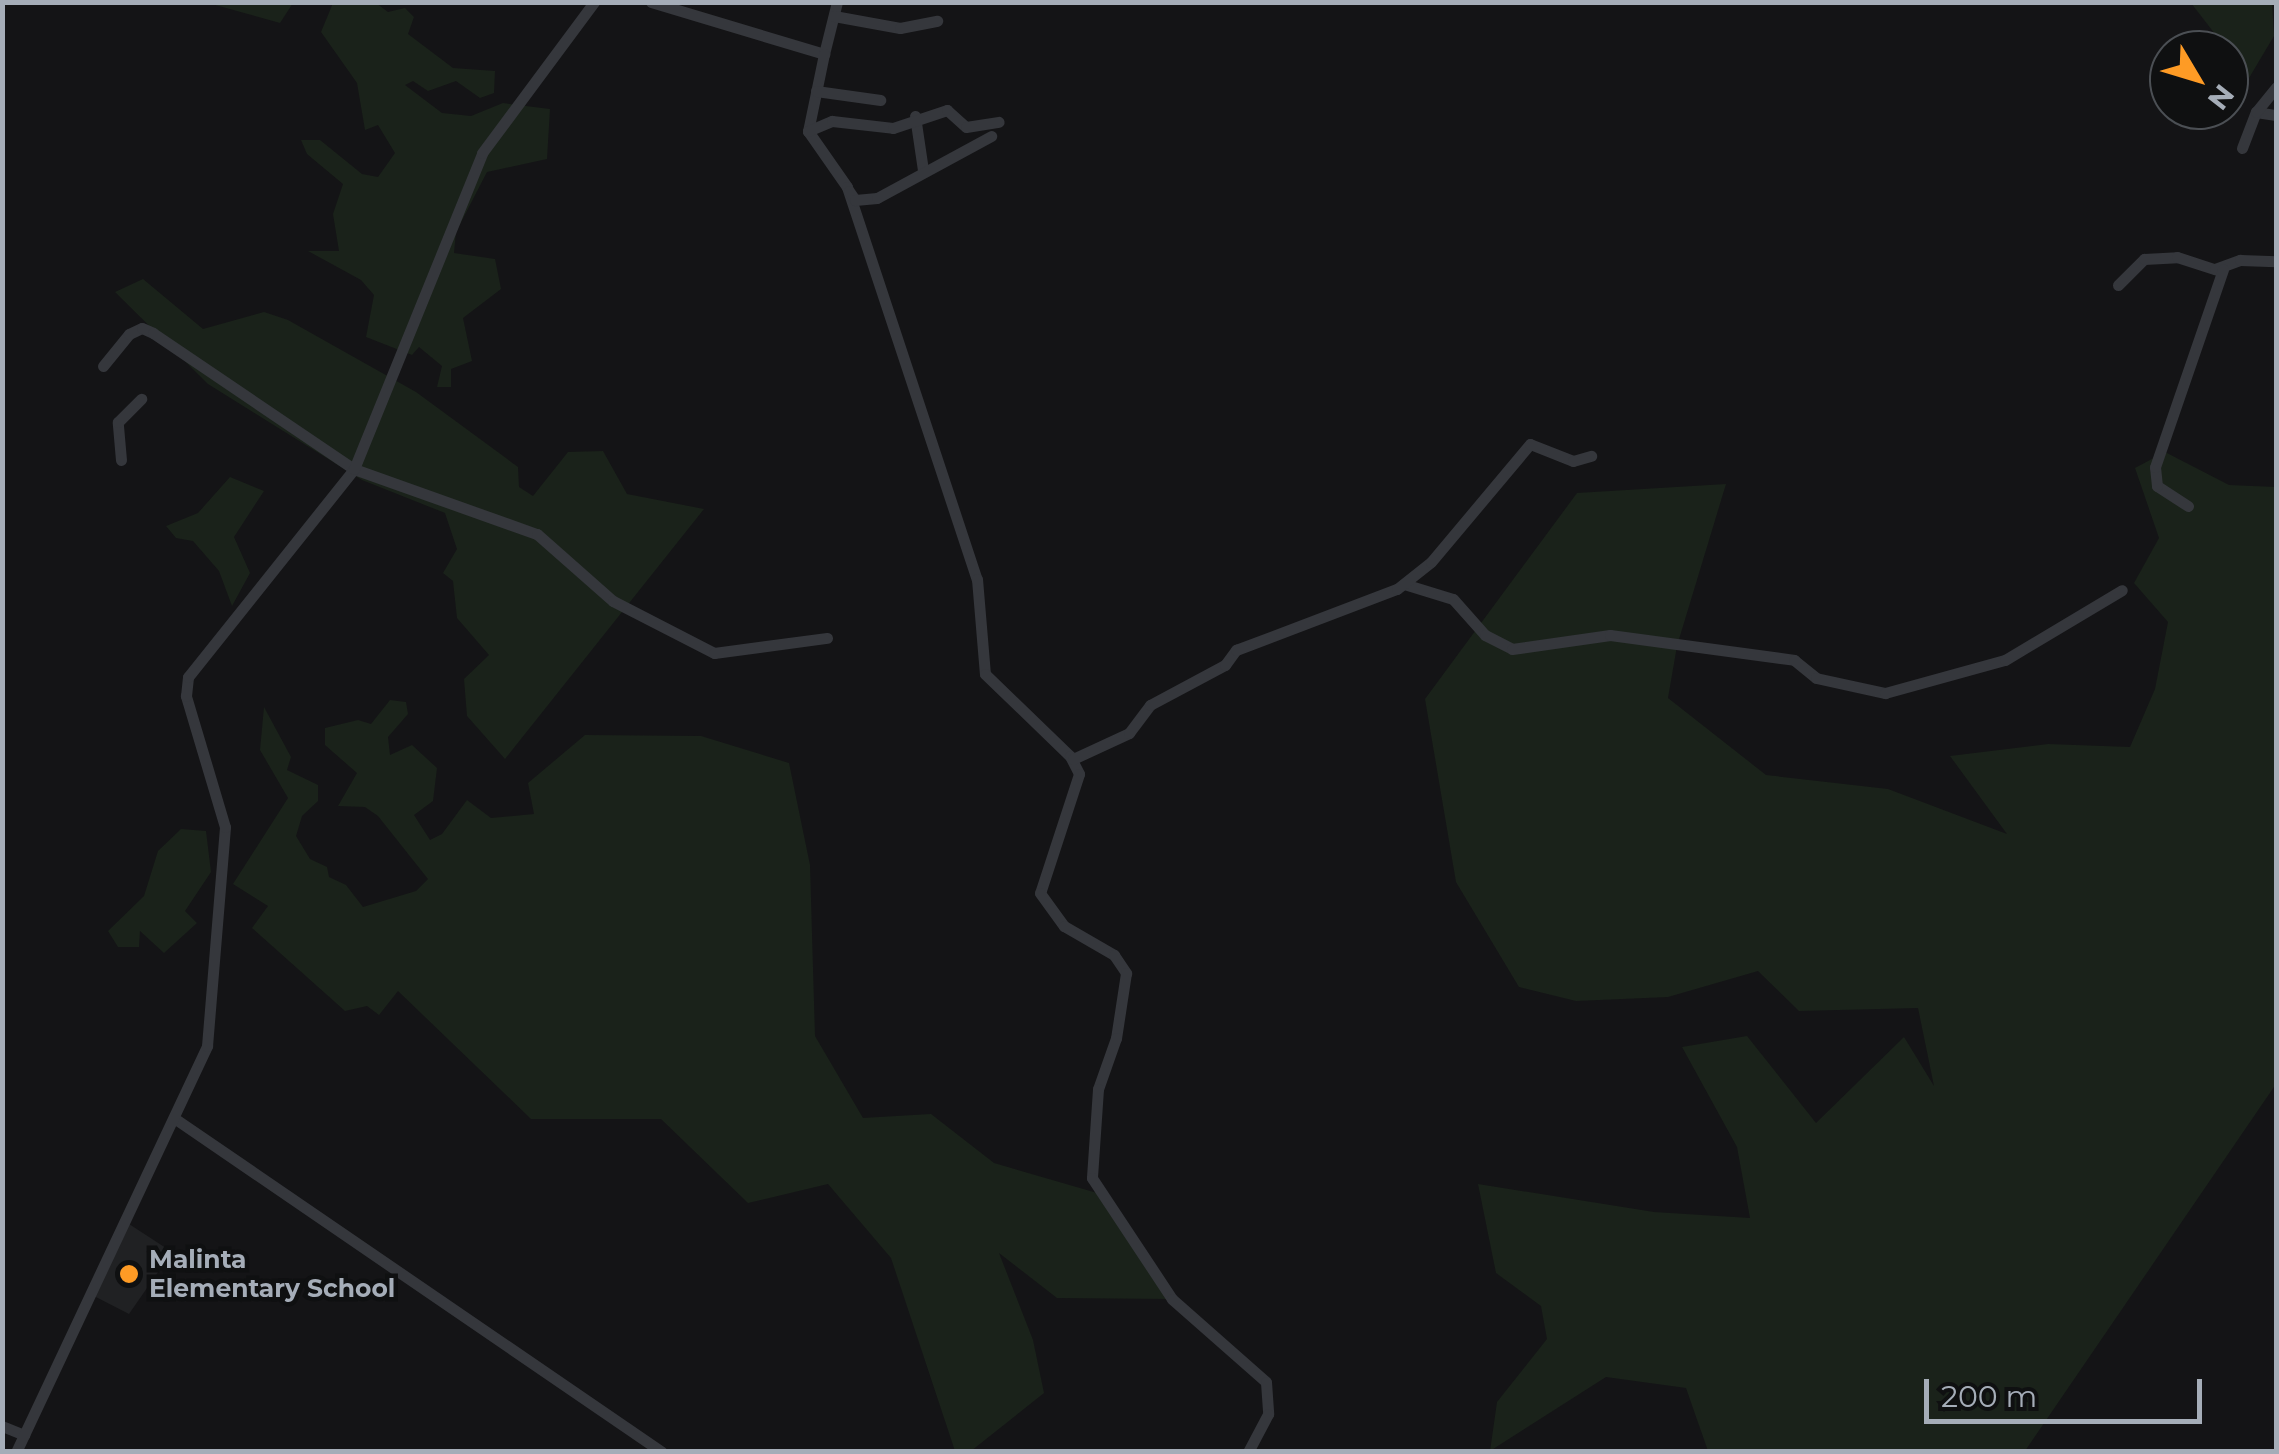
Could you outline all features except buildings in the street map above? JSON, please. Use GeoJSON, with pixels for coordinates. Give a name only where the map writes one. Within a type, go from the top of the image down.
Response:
{"type":"FeatureCollection","features":[{"type":"Feature","properties":{"kind":"street"},"geometry":{"type":"LineString","coordinates":[[16,1452],[207,1046],[224,827],[186,696],[188,677],[354,469],[482,153],[594,2]]}},
{"type":"Feature","properties":{"kind":"street"},"geometry":{"type":"LineString","coordinates":[[651,2],[824,54]]}},
{"type":"Feature","properties":{"kind":"street"},"geometry":{"type":"LineString","coordinates":[[937,21],[900,28],[836,9],[808,131],[855,200],[877,198],[922,170],[992,136]]}},
{"type":"Feature","properties":{"kind":"street"},"geometry":{"type":"LineString","coordinates":[[2242,148],[2256,112],[2276,87]]}},
{"type":"Feature","properties":{"kind":"street"},"geometry":{"type":"LineString","coordinates":[[816,91],[880,100]]}},
{"type":"Feature","properties":{"kind":"street"},"geometry":{"type":"LineString","coordinates":[[808,131],[832,122],[893,128],[915,116],[947,110],[966,127],[999,122]]}},
{"type":"Feature","properties":{"kind":"street"},"geometry":{"type":"LineString","coordinates":[[2256,112],[2276,115]]}},
{"type":"Feature","properties":{"kind":"street"},"geometry":{"type":"LineString","coordinates":[[915,116],[922,170]]}},
{"type":"Feature","properties":{"kind":"street"},"geometry":{"type":"LineString","coordinates":[[847,187],[977,579],[986,677],[1072,759],[1078,788],[1040,900],[1070,931],[1120,960],[1127,979],[1098,1089],[1092,1178],[1172,1299],[1266,1382],[1270,1408],[1248,1452]]}},
{"type":"Feature","properties":{"kind":"street"},"geometry":{"type":"LineString","coordinates":[[2118,286],[2144,259],[2176,257],[2222,269],[2240,260],[2276,261]]}},
{"type":"Feature","properties":{"kind":"street"},"geometry":{"type":"LineString","coordinates":[[2188,506],[2157,486],[2156,467],[2222,269]]}},
{"type":"Feature","properties":{"kind":"street"},"geometry":{"type":"LineString","coordinates":[[103,366],[129,334],[142,328],[354,469],[538,534],[614,601],[714,653],[827,638]]}},
{"type":"Feature","properties":{"kind":"street"},"geometry":{"type":"LineString","coordinates":[[121,460],[118,422],[141,398]]}},
{"type":"Feature","properties":{"kind":"street"},"geometry":{"type":"LineString","coordinates":[[1072,759],[1129,733],[1150,705],[1226,665],[1236,650],[1283,628],[1326,620],[1348,604],[1381,598],[1404,584],[1431,562],[1530,444],[1573,461],[1590,456]]}},
{"type":"Feature","properties":{"kind":"street"},"geometry":{"type":"LineString","coordinates":[[1404,584],[1454,599],[1485,635],[1512,649],[1610,635],[1794,660],[1816,678],[1878,692],[2005,660],[2122,590]]}},
{"type":"Feature","properties":{"kind":"street"},"geometry":{"type":"LineString","coordinates":[[174,1118],[662,1452]]}},
{"type":"Feature","properties":{"kind":"street"},"geometry":{"type":"LineString","coordinates":[[2,1426],[24,1435]]}},
{"type":"Feature","properties":{"kind":"shaded area"},"geometry":{"type":"Polygon","coordinates":[[[208,3],[293,3],[280,23],[208,3]]]}},
{"type":"Feature","properties":{"kind":"shaded area"},"geometry":{"type":"Polygon","coordinates":[[[333,3],[376,3],[388,12],[405,8],[414,17],[408,34],[453,68],[495,71],[494,93],[480,98],[456,81],[428,91],[413,81],[405,85],[442,113],[471,116],[503,103],[550,109],[547,159],[487,172],[456,232],[454,253],[495,259],[501,289],[463,318],[472,361],[451,369],[451,387],[437,387],[442,366],[419,347],[412,355],[366,337],[374,295],[361,280],[308,251],[339,251],[333,214],[343,184],[307,154],[301,140],[320,140],[362,174],[378,177],[395,153],[378,125],[365,130],[357,83],[321,32],[333,3]]]}},
{"type":"Feature","properties":{"kind":"shaded area"},"geometry":{"type":"Polygon","coordinates":[[[2191,3],[2272,3],[2274,36],[2249,78],[2249,30],[2212,30],[2191,3]]]}},
{"type":"Feature","properties":{"kind":"shaded area"},"geometry":{"type":"Polygon","coordinates":[[[143,279],[203,329],[264,312],[288,320],[416,392],[518,467],[519,487],[533,496],[568,452],[603,451],[627,494],[704,509],[505,759],[467,716],[464,679],[489,655],[457,618],[453,581],[443,573],[457,549],[445,513],[362,480],[208,384],[115,292],[143,279]]]}},
{"type":"Feature","properties":{"kind":"shaded area"},"geometry":{"type":"Polygon","coordinates":[[[2165,452],[2229,485],[2276,487],[2276,1084],[2025,1451],[1708,1451],[1686,1388],[1606,1377],[1490,1451],[1497,1402],[1547,1339],[1541,1306],[1496,1273],[1478,1184],[1654,1212],[1750,1218],[1737,1147],[1682,1047],[1747,1036],[1816,1123],[1904,1037],[1934,1086],[1918,1008],[1799,1011],[1758,971],[1668,997],[1576,1001],[1519,987],[1456,882],[1425,699],[1577,493],[1726,484],[1677,646],[1668,698],[1766,775],[1888,789],[2007,834],[1950,756],[2048,744],[2130,747],[2155,689],[2168,622],[2134,583],[2159,538],[2135,468],[2165,452]]]}},
{"type":"Feature","properties":{"kind":"shaded area"},"geometry":{"type":"Polygon","coordinates":[[[230,477],[264,491],[234,537],[250,573],[232,606],[219,571],[193,541],[176,538],[166,526],[198,513],[230,477]]]}},
{"type":"Feature","properties":{"kind":"shaded area"},"geometry":{"type":"Polygon","coordinates":[[[390,700],[406,702],[408,714],[388,737],[390,755],[412,745],[437,768],[433,801],[414,815],[430,840],[442,834],[467,800],[491,818],[534,814],[528,783],[585,735],[701,736],[789,763],[810,865],[815,1036],[863,1118],[931,1114],[994,1163],[1104,1195],[1172,1299],[1057,1298],[999,1253],[1033,1340],[1044,1393],[971,1451],[955,1451],[891,1258],[828,1184],[748,1203],[661,1119],[531,1119],[398,991],[379,1015],[367,1006],[345,1011],[252,928],[268,906],[233,884],[288,798],[260,750],[264,707],[291,757],[287,770],[318,785],[318,801],[302,816],[296,836],[310,859],[327,867],[329,877],[346,885],[363,907],[416,891],[428,879],[378,816],[365,807],[338,806],[357,773],[325,745],[325,728],[358,720],[371,724],[390,700]]]}},
{"type":"Feature","properties":{"kind":"shaded area"},"geometry":{"type":"Polygon","coordinates":[[[181,829],[206,831],[211,872],[185,911],[197,923],[164,953],[140,931],[139,947],[118,947],[108,931],[144,896],[158,851],[181,829]]]}},
{"type":"Feature","properties":{"kind":"shaded area","name":"Malinta Elementary School"},"geometry":{"type":"Polygon","coordinates":[[[126,1222],[172,1252],[129,1314],[92,1295],[126,1222]]]}},
{"type":"Feature","properties":{"kind":"place","name":"Malinta Elementary School"},"geometry":{"type":"Point","coordinates":[129,1274]}}]}
